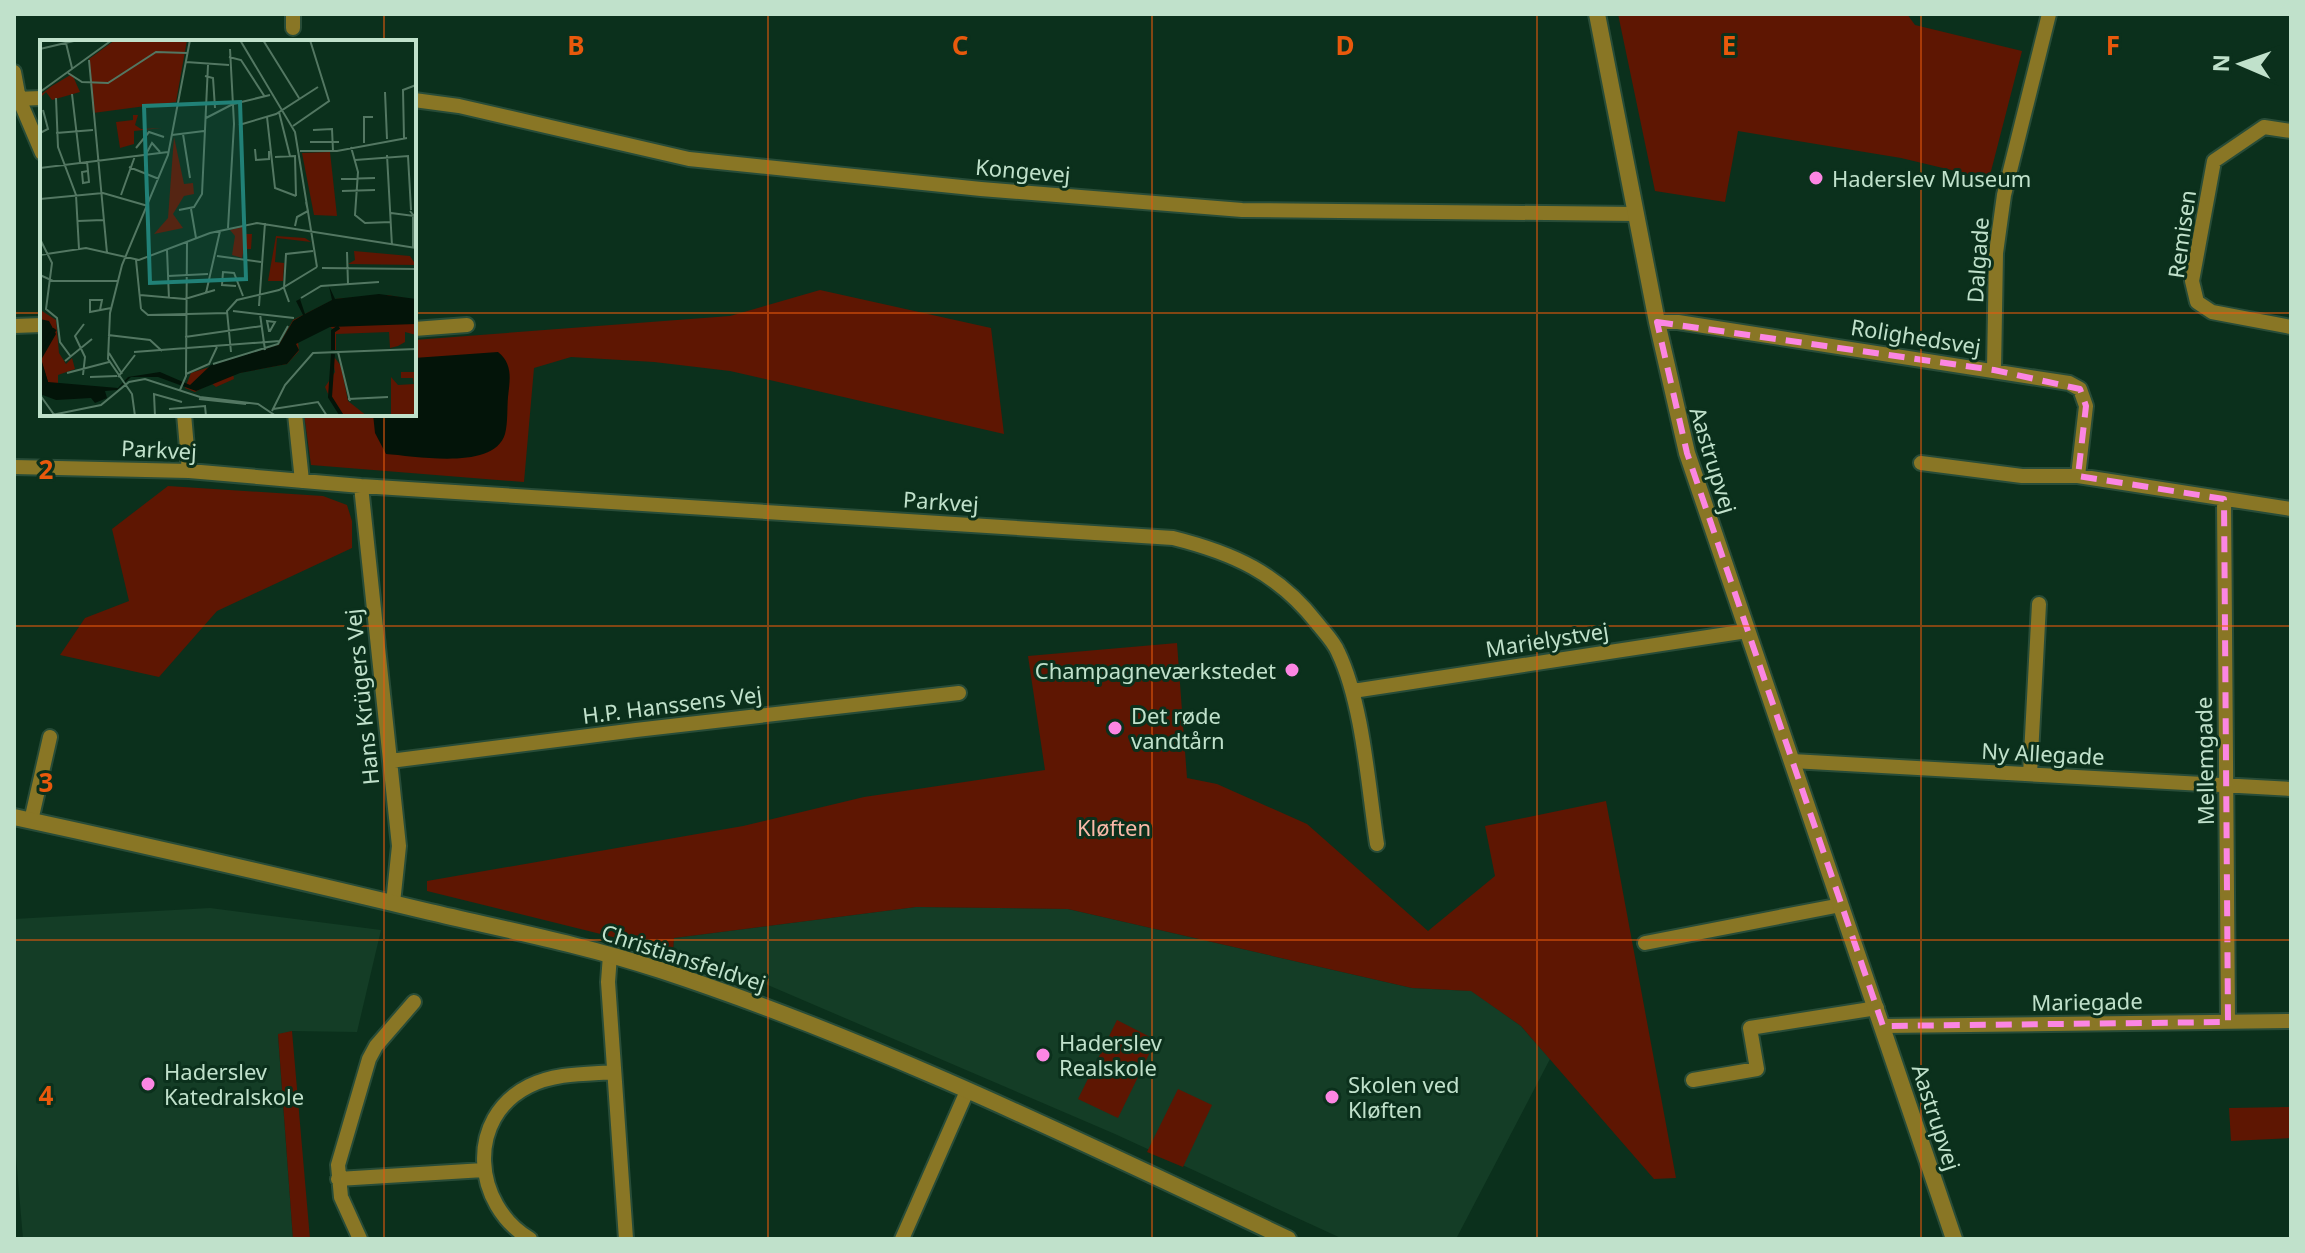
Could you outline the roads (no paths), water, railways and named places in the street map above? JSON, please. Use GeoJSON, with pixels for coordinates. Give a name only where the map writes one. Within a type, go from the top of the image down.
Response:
{"type":"FeatureCollection","features":[{"type":"Feature","properties":{"kind":"street","name":"Aastrupvej"},"geometry":{"type":"LineString","coordinates":[[1597,14],[1657,322],[1687,453],[1954,1239]]}},
{"type":"Feature","properties":{"kind":"street","name":"Dalgade"},"geometry":{"type":"LineString","coordinates":[[1994,370],[1996,253],[2004,195],[2049,14]]}},
{"type":"Feature","properties":{"kind":"street"},"geometry":{"type":"LineString","coordinates":[[14,72],[17,99],[40,149]]}},
{"type":"Feature","properties":{"kind":"street"},"geometry":{"type":"LineString","coordinates":[[17,99],[40,98]]}},
{"type":"Feature","properties":{"kind":"street","name":"Kongevej"},"geometry":{"type":"LineString","coordinates":[[416,100],[459,106],[689,159],[981,189],[1242,210],[1636,214]]}},
{"type":"Feature","properties":{"kind":"street","name":"Remisen"},"geometry":{"type":"LineString","coordinates":[[2291,131],[2264,127],[2214,161],[2192,281],[2197,302],[2212,312],[2291,327]]}},
{"type":"Feature","properties":{"kind":"street","name":"Rolighedsvej"},"geometry":{"type":"LineString","coordinates":[[1657,322],[1678,322],[2069,383],[2080,389],[2086,406],[2078,476]]}},
{"type":"Feature","properties":{"kind":"street"},"geometry":{"type":"LineString","coordinates":[[14,326],[40,325]]}},
{"type":"Feature","properties":{"kind":"street"},"geometry":{"type":"LineString","coordinates":[[416,329],[467,325]]}},
{"type":"Feature","properties":{"kind":"street"},"geometry":{"type":"LineString","coordinates":[[184,416],[189,471]]}},
{"type":"Feature","properties":{"kind":"street"},"geometry":{"type":"LineString","coordinates":[[295,416],[302,481]]}},
{"type":"Feature","properties":{"kind":"street"},"geometry":{"type":"LineString","coordinates":[[1921,463],[2022,476],[2078,476],[2291,509]]}},
{"type":"Feature","properties":{"kind":"street","name":"Parkvej"},"geometry":{"type":"LineString","coordinates":[[14,467],[189,471],[361,486],[1173,538],[1213,548],[1262,570],[1304,606],[1337,650],[1353,691],[1377,844]]}},
{"type":"Feature","properties":{"kind":"street","name":"Hans Krügers Vej"},"geometry":{"type":"LineString","coordinates":[[361,486],[399,846],[393,903]]}},
{"type":"Feature","properties":{"kind":"street","name":"Mellemgade"},"geometry":{"type":"LineString","coordinates":[[2224,499],[2228,1022]]}},
{"type":"Feature","properties":{"kind":"street"},"geometry":{"type":"LineString","coordinates":[[2030,774],[2039,604]]}},
{"type":"Feature","properties":{"kind":"street","name":"Marielystvej"},"geometry":{"type":"LineString","coordinates":[[1353,691],[1747,631]]}},
{"type":"Feature","properties":{"kind":"street","name":"H.P. Hanssens Vej"},"geometry":{"type":"LineString","coordinates":[[390,761],[959,693]]}},
{"type":"Feature","properties":{"kind":"street"},"geometry":{"type":"LineString","coordinates":[[31,821],[50,737]]}},
{"type":"Feature","properties":{"kind":"street","name":"Ny Allegade"},"geometry":{"type":"LineString","coordinates":[[1792,761],[2291,789]]}},
{"type":"Feature","properties":{"kind":"street","name":"Christiansfeldvej"},"geometry":{"type":"LineString","coordinates":[[14,817],[610,955],[784,1012],[967,1091],[1288,1239]]}},
{"type":"Feature","properties":{"kind":"street"},"geometry":{"type":"LineString","coordinates":[[1645,943],[1841,905]]}},
{"type":"Feature","properties":{"kind":"street"},"geometry":{"type":"LineString","coordinates":[[610,955],[608,982],[626,1239]]}},
{"type":"Feature","properties":{"kind":"street"},"geometry":{"type":"LineString","coordinates":[[360,1239],[341,1197],[338,1165],[369,1059],[376,1046],[414,1002]]}},
{"type":"Feature","properties":{"kind":"street"},"geometry":{"type":"LineString","coordinates":[[1693,1080],[1757,1069],[1750,1028],[1877,1008]]}},
{"type":"Feature","properties":{"kind":"street","name":"Mariegade"},"geometry":{"type":"LineString","coordinates":[[1883,1026],[2291,1021]]}},
{"type":"Feature","properties":{"kind":"street"},"geometry":{"type":"LineString","coordinates":[[530,1239],[505,1219],[489,1193],[484,1170],[485,1146],[495,1119],[507,1103],[526,1087],[549,1078],[614,1072]]}},
{"type":"Feature","properties":{"kind":"street"},"geometry":{"type":"LineString","coordinates":[[902,1239],[967,1091]]}},
{"type":"Feature","properties":{"kind":"street"},"geometry":{"type":"LineString","coordinates":[[338,1179],[484,1170]]}},
{"type":"Feature","properties":{"kind":"place","name":"Haderslev Museum"},"geometry":{"type":"Point","coordinates":[1816,178]}},
{"type":"Feature","properties":{"kind":"place","name":"Champagneværkstedet"},"geometry":{"type":"Point","coordinates":[1292,670]}},
{"type":"Feature","properties":{"kind":"place","name":"Det røde vandtårn"},"geometry":{"type":"Point","coordinates":[1115,728]}},
{"type":"Feature","properties":{"kind":"place","name":"Haderslev Realskole"},"geometry":{"type":"Point","coordinates":[1043,1055]}},
{"type":"Feature","properties":{"kind":"place","name":"Haderslev Katedralskole"},"geometry":{"type":"Point","coordinates":[148,1084]}},
{"type":"Feature","properties":{"kind":"place","name":"Skolen ved Kløften"},"geometry":{"type":"Point","coordinates":[1332,1097]}},
{"type":"Feature","properties":{"kind":"park label","name":"Kløften"},"geometry":{"type":"Point","coordinates":[1114,827]}}]}
